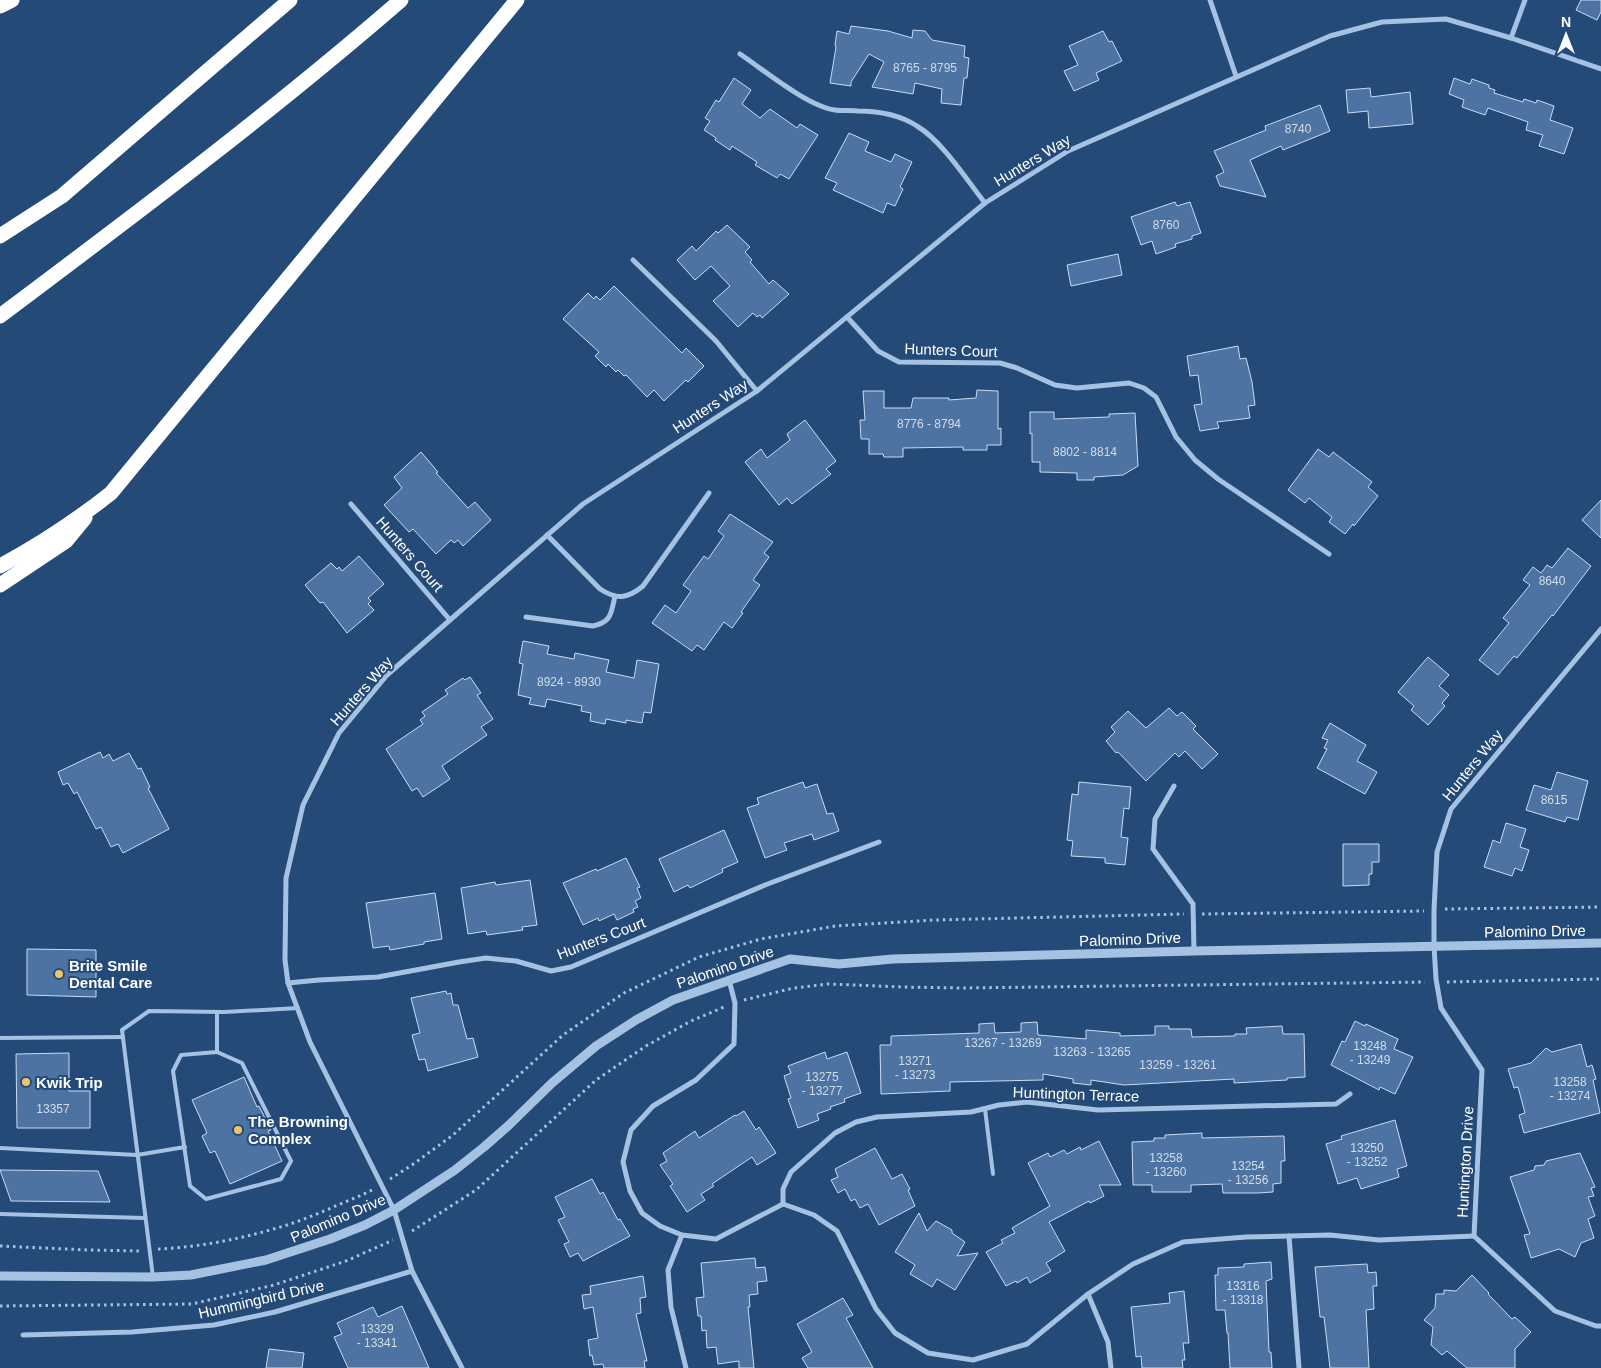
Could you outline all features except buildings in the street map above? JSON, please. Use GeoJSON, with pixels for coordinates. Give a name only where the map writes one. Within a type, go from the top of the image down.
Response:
{"type":"FeatureCollection","features":[{"type":"Feature","properties":{"kind":"highway"},"geometry":{"type":"LineString","coordinates":[[0,6],[12,0]]}},
{"type":"Feature","properties":{"kind":"highway"},"geometry":{"type":"LineString","coordinates":[[0,236],[62,196],[290,0]]}},
{"type":"Feature","properties":{"kind":"highway"},"geometry":{"type":"LineString","coordinates":[[0,316],[117,228],[308,79],[401,0]]}},
{"type":"Feature","properties":{"kind":"highway"},"geometry":{"type":"LineString","coordinates":[[0,566],[24,553],[95,506],[111,493],[517,0]]}},
{"type":"Feature","properties":{"kind":"highway"},"geometry":{"type":"LineString","coordinates":[[0,585],[66,541],[95,506]]}},
{"type":"Feature","properties":{"kind":"street"},"geometry":{"type":"LineString","coordinates":[[1210,0],[1236,76]]}},
{"type":"Feature","properties":{"kind":"street"},"geometry":{"type":"LineString","coordinates":[[1511,38],[1525,0]]}},
{"type":"Feature","properties":{"kind":"street","name":"Hunters Way"},"geometry":{"type":"LineString","coordinates":[[394,1210],[310,1042],[288,983],[285,960],[286,878],[303,805],[339,733],[387,676],[583,504],[757,391],[985,203],[1068,151],[1330,36],[1382,22],[1446,19],[1601,68]]}},
{"type":"Feature","properties":{"kind":"street"},"geometry":{"type":"LineString","coordinates":[[740,54],[802,97],[818,105],[835,110],[880,113],[900,118],[916,125],[936,141],[985,203]]}},
{"type":"Feature","properties":{"kind":"street"},"geometry":{"type":"LineString","coordinates":[[633,260],[716,341],[757,391]]}},
{"type":"Feature","properties":{"kind":"street","name":"Hunters Court"},"geometry":{"type":"LineString","coordinates":[[847,316],[878,351],[898,362],[1000,363],[1017,368],[1055,385],[1078,388],[1130,383],[1144,388],[1156,397],[1176,437],[1195,460],[1218,479],[1329,554]]}},
{"type":"Feature","properties":{"kind":"street"},"geometry":{"type":"LineString","coordinates":[[547,535],[600,589],[610,595],[622,597],[633,594],[643,586],[710,494]]}},
{"type":"Feature","properties":{"kind":"street","name":"Hunters Court"},"geometry":{"type":"LineString","coordinates":[[351,504],[450,620]]}},
{"type":"Feature","properties":{"kind":"street"},"geometry":{"type":"LineString","coordinates":[[526,617],[593,626],[604,624],[611,616],[615,596]]}},
{"type":"Feature","properties":{"kind":"street","name":"Hunters Way"},"geometry":{"type":"LineString","coordinates":[[1434,946],[1437,852],[1451,809],[1601,629]]}},
{"type":"Feature","properties":{"kind":"street"},"geometry":{"type":"LineString","coordinates":[[1174,786],[1155,819],[1154,849],[1193,904],[1194,950]]}},
{"type":"Feature","properties":{"kind":"street","name":"Hunters Court"},"geometry":{"type":"LineString","coordinates":[[288,983],[378,977],[486,958],[516,961],[551,971],[571,967],[765,885],[879,842]]}},
{"type":"Feature","properties":{"kind":"street","name":"Palomino Drive"},"geometry":{"type":"LineString","coordinates":[[0,1276],[153,1277],[191,1275],[266,1260],[330,1240],[394,1210],[433,1185],[484,1147],[552,1083],[596,1046],[636,1020],[673,1000],[790,959],[839,964],[893,959],[1194,950],[1601,943]]}},
{"type":"Feature","properties":{"kind":"street","name":"Huntington Drive"},"geometry":{"type":"LineString","coordinates":[[783,1204],[814,1215],[837,1231],[876,1310],[895,1333],[928,1353],[973,1360],[1027,1344],[1088,1294],[1133,1264],[1183,1242],[1246,1237],[1330,1235],[1379,1240],[1474,1236],[1482,1070],[1441,1008],[1436,982],[1434,946]]}},
{"type":"Feature","properties":{"kind":"street"},"geometry":{"type":"LineString","coordinates":[[728,980],[735,1003],[734,1044],[696,1080],[653,1106],[631,1130],[623,1162],[630,1191],[642,1213],[660,1226],[682,1235],[716,1239],[783,1204]]}},
{"type":"Feature","properties":{"kind":"street","name":"Huntington Terrace"},"geometry":{"type":"LineString","coordinates":[[783,1204],[783,1189],[791,1172],[835,1133],[856,1122],[877,1117],[971,1112],[999,1105],[1027,1102],[1098,1110],[1336,1104],[1350,1094]]}},
{"type":"Feature","properties":{"kind":"street"},"geometry":{"type":"LineString","coordinates":[[394,1210],[412,1271],[462,1368]]}},
{"type":"Feature","properties":{"kind":"street"},"geometry":{"type":"LineString","coordinates":[[682,1235],[668,1270],[670,1306],[686,1368]]}},
{"type":"Feature","properties":{"kind":"street"},"geometry":{"type":"LineString","coordinates":[[1289,1236],[1299,1368]]}},
{"type":"Feature","properties":{"kind":"street"},"geometry":{"type":"LineString","coordinates":[[1474,1236],[1556,1311],[1596,1326],[1601,1326]]}},
{"type":"Feature","properties":{"kind":"street","name":"Hummingbird Drive"},"geometry":{"type":"LineString","coordinates":[[23,1335],[132,1332],[214,1325],[275,1312],[412,1271]]}},
{"type":"Feature","properties":{"kind":"street"},"geometry":{"type":"LineString","coordinates":[[1088,1294],[1108,1342],[1112,1368]]}},
{"type":"Feature","properties":{"kind":"lane"},"geometry":{"type":"LineString","coordinates":[[153,1277],[122,1030],[149,1011],[217,1012],[298,1008]]}},
{"type":"Feature","properties":{"kind":"lane"},"geometry":{"type":"LineString","coordinates":[[217,1012],[217,1052]]}},
{"type":"Feature","properties":{"kind":"lane"},"geometry":{"type":"LineString","coordinates":[[0,1038],[123,1037]]}},
{"type":"Feature","properties":{"kind":"lane"},"geometry":{"type":"LineString","coordinates":[[217,1052],[242,1062],[291,1162],[281,1179],[206,1199],[190,1186],[173,1071],[180,1055],[217,1052]]}},
{"type":"Feature","properties":{"kind":"lane"},"geometry":{"type":"LineString","coordinates":[[985,1109],[994,1174]]}},
{"type":"Feature","properties":{"kind":"lane"},"geometry":{"type":"LineString","coordinates":[[0,1148],[137,1155],[184,1147]]}},
{"type":"Feature","properties":{"kind":"lane"},"geometry":{"type":"LineString","coordinates":[[0,1214],[145,1218]]}},
{"type":"Feature","properties":{"kind":"path"},"geometry":{"type":"LineString","coordinates":[[1452,909],[1601,907]]}},
{"type":"Feature","properties":{"kind":"path"},"geometry":{"type":"LineString","coordinates":[[0,1306],[192,1304],[274,1285],[346,1261],[419,1227],[476,1190],[596,1080],[646,1046],[691,1021],[735,1003],[794,988],[828,984],[970,988],[1601,979]]}},
{"type":"Feature","properties":{"kind":"path"},"geometry":{"type":"LineString","coordinates":[[0,1246],[88,1250],[177,1248],[231,1240],[288,1225],[362,1196]]}},
{"type":"Feature","properties":{"kind":"place","name":"Brite Smile Dental Care"},"geometry":{"type":"Point","coordinates":[59,974]}},
{"type":"Feature","properties":{"kind":"place","name":"Kwik Trip"},"geometry":{"type":"Point","coordinates":[26,1082]}},
{"type":"Feature","properties":{"kind":"place","name":"The Browning Complex"},"geometry":{"type":"Point","coordinates":[238,1130]}}]}
